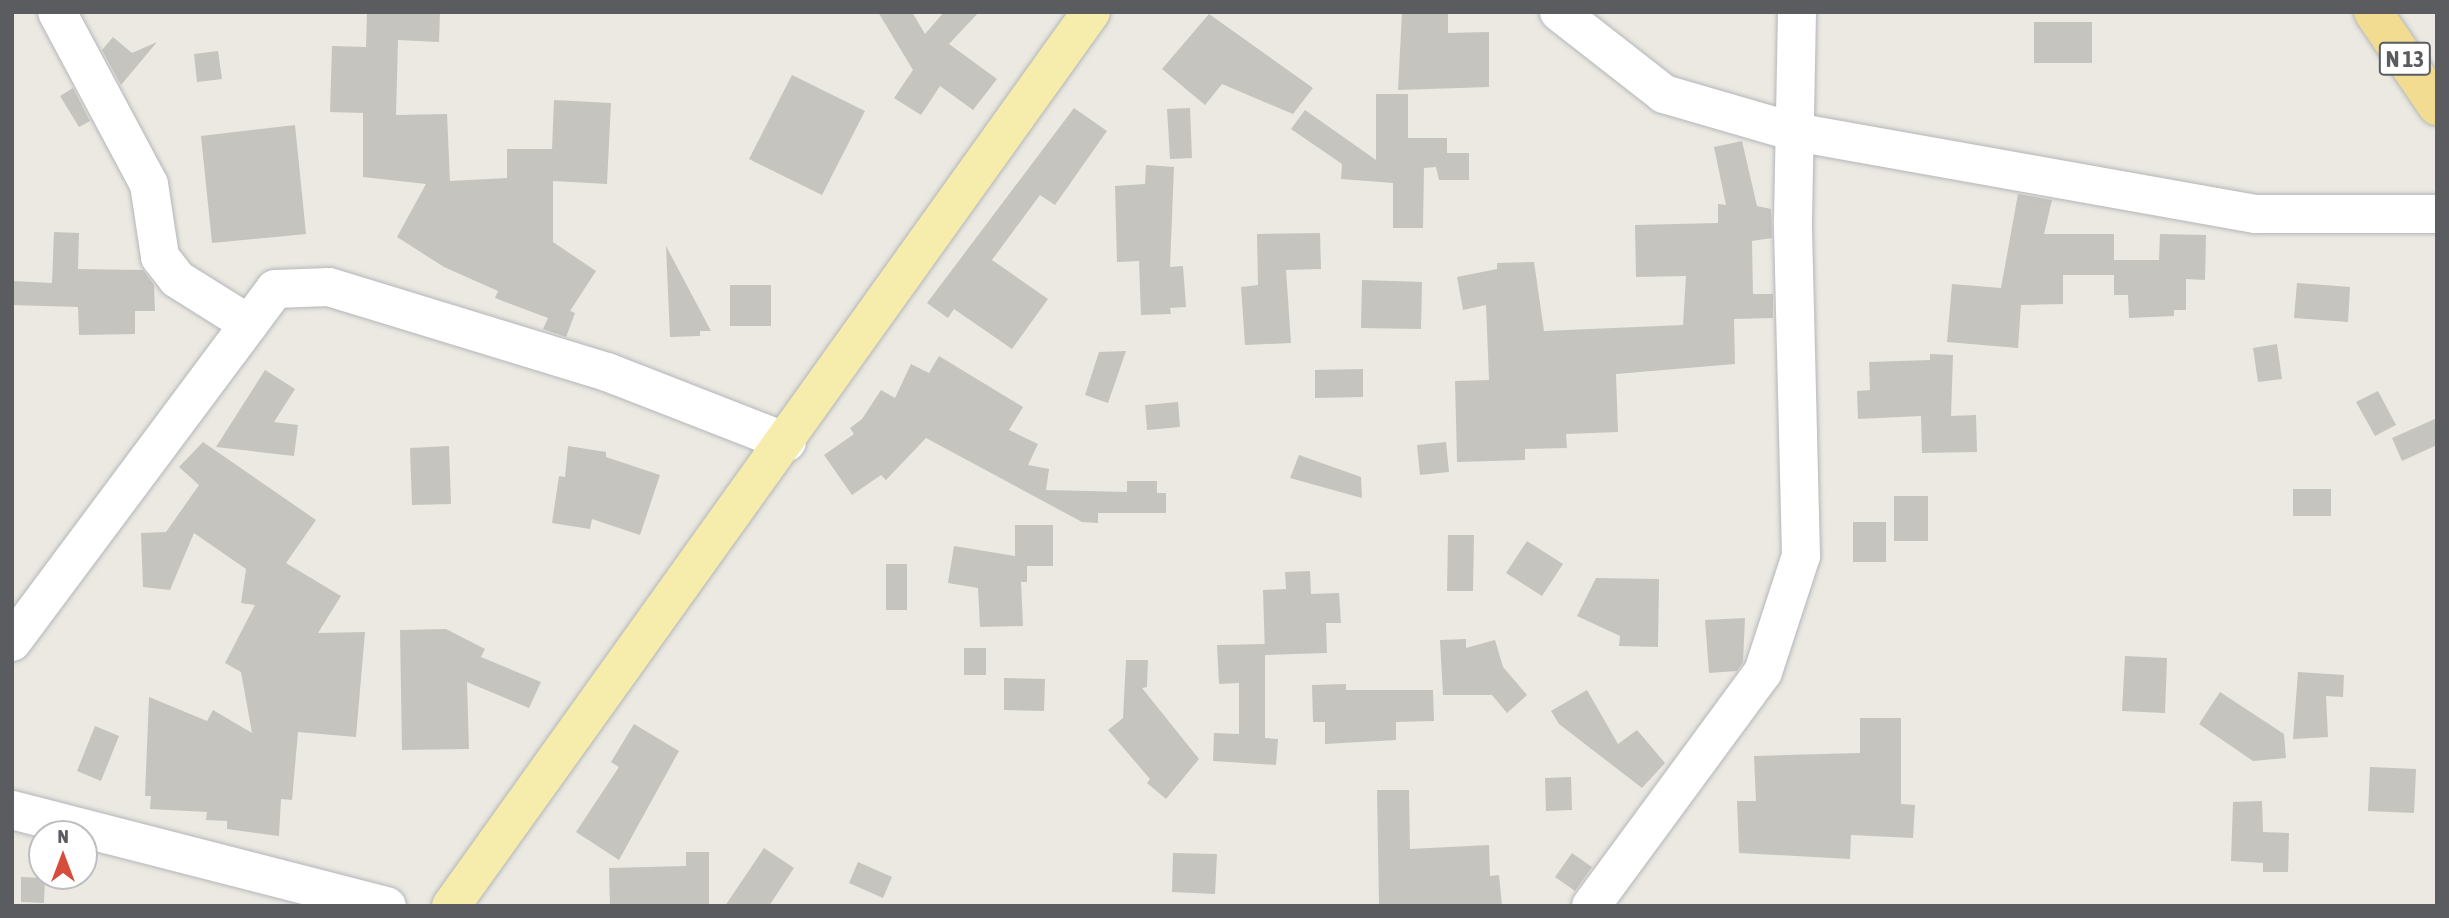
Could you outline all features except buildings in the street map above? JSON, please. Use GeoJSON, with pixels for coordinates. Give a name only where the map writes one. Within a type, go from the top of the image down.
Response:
{"type":"FeatureCollection","features":[{"type":"Feature","properties":{"kind":"highway","name":"N 13"},"geometry":{"type":"LineString","coordinates":[[2373,12],[2437,106]]}},
{"type":"Feature","properties":{"kind":"main road"},"geometry":{"type":"LineString","coordinates":[[450,906],[787,442],[1091,12]]}},
{"type":"Feature","properties":{"kind":"street"},"geometry":{"type":"LineString","coordinates":[[57,12],[149,184],[160,257],[177,279],[249,324]]}},
{"type":"Feature","properties":{"kind":"street"},"geometry":{"type":"LineString","coordinates":[[1559,12],[1664,94],[1795,132],[2255,214],[2437,214]]}},
{"type":"Feature","properties":{"kind":"street"},"geometry":{"type":"LineString","coordinates":[[1591,906],[1763,672],[1801,556],[1795,132],[1797,12]]}},
{"type":"Feature","properties":{"kind":"street"},"geometry":{"type":"LineString","coordinates":[[12,642],[275,289],[329,287],[607,372],[787,442]]}},
{"type":"Feature","properties":{"kind":"street"},"geometry":{"type":"LineString","coordinates":[[12,810],[387,906]]}}]}
